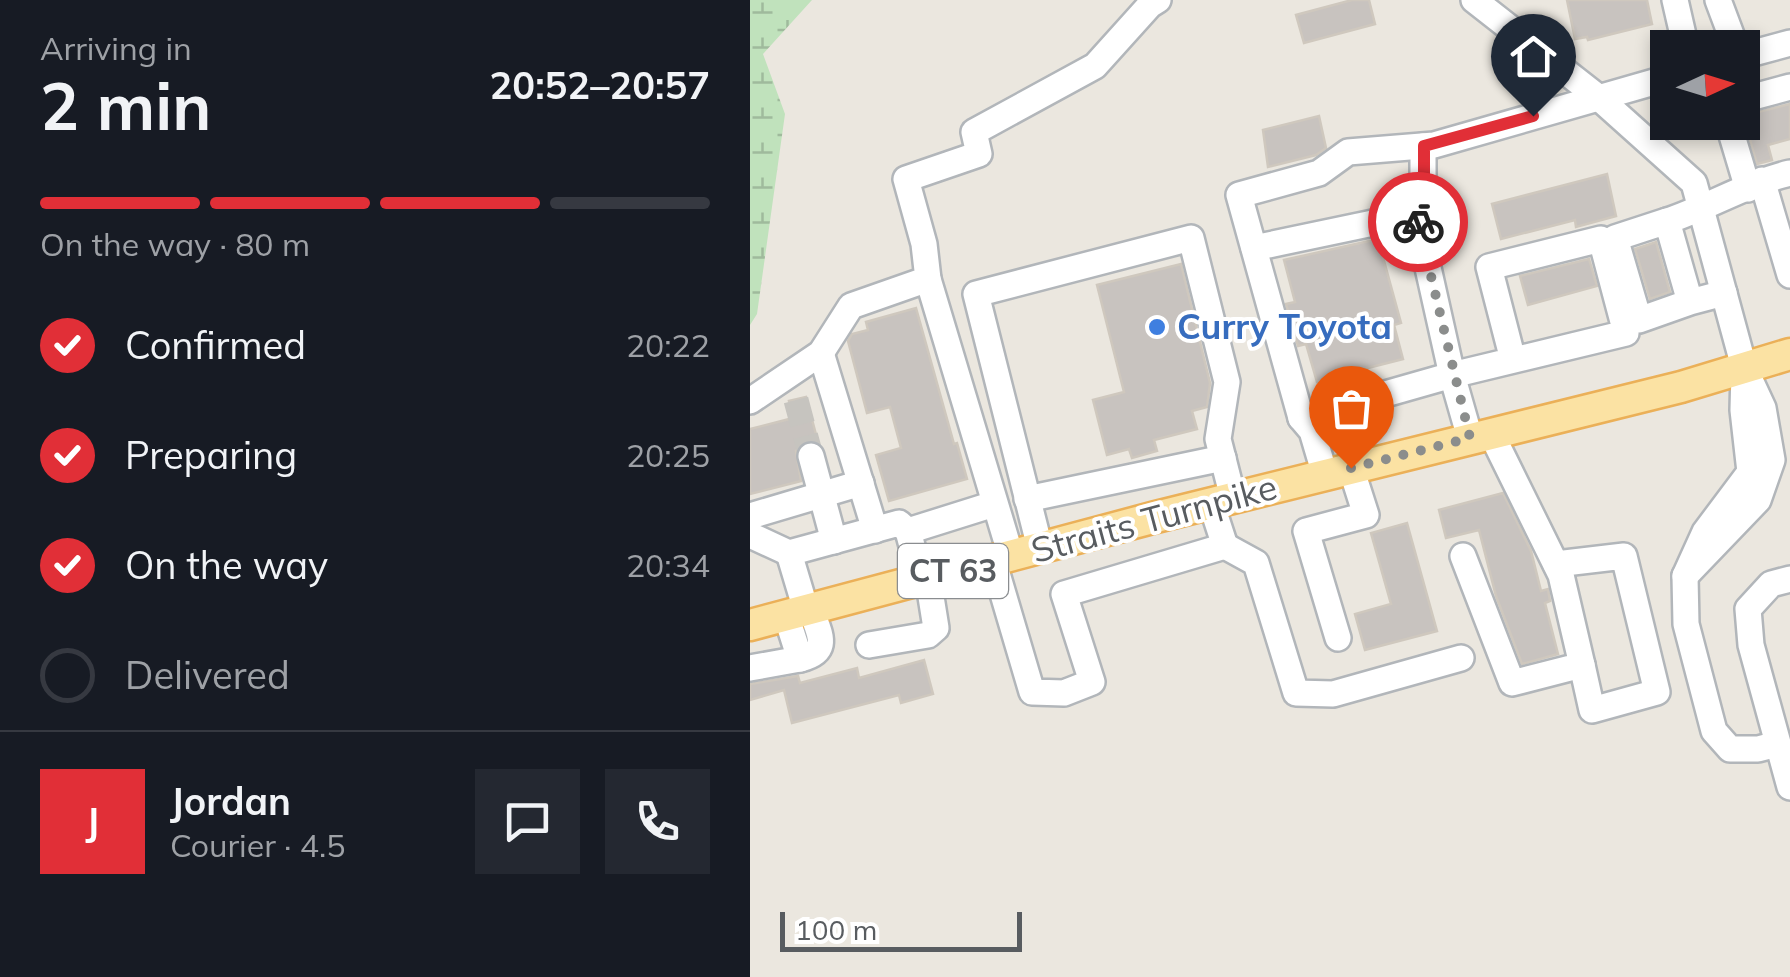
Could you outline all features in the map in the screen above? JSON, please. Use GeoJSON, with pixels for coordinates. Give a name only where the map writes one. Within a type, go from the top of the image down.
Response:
{"type":"FeatureCollection","features":[{"type":"Feature","properties":{"kind":"main road","name":"Straits Turnpike"},"geometry":{"type":"LineString","coordinates":[[750,625],[1222,500],[1681,386],[1790,354]]}},
{"type":"Feature","properties":{"kind":"street"},"geometry":{"type":"LineString","coordinates":[[1158,0],[1095,66],[974,132],[979,154],[906,179],[924,244],[928,279],[994,504],[1015,555],[1032,692],[1064,693],[1092,682],[1064,594],[1226,546],[1256,564],[1296,692],[1333,694],[1462,658]]}},
{"type":"Feature","properties":{"kind":"street"},"geometry":{"type":"LineString","coordinates":[[1474,0],[1598,97],[1694,182],[1744,367],[1764,408],[1772,460],[1758,500],[1684,576],[1686,624],[1714,731],[1730,749],[1758,750],[1777,744]]}},
{"type":"Feature","properties":{"kind":"street"},"geometry":{"type":"LineString","coordinates":[[1675,0],[1682,30]]}},
{"type":"Feature","properties":{"kind":"street"},"geometry":{"type":"LineString","coordinates":[[1718,0],[1729,30]]}},
{"type":"Feature","properties":{"kind":"street"},"geometry":{"type":"LineString","coordinates":[[1760,51],[1790,43]]}},
{"type":"Feature","properties":{"kind":"street"},"geometry":{"type":"LineString","coordinates":[[1338,638],[1306,530],[1366,515],[1301,418],[1239,196],[1319,173],[1348,152],[1429,146],[1650,83]]}},
{"type":"Feature","properties":{"kind":"street"},"geometry":{"type":"LineString","coordinates":[[1760,95],[1790,86]]}},
{"type":"Feature","properties":{"kind":"street"},"geometry":{"type":"LineString","coordinates":[[1736,140],[1790,275]]}},
{"type":"Feature","properties":{"kind":"street"},"geometry":{"type":"LineString","coordinates":[[1429,146],[1416,214],[1452,375],[1481,435],[1556,564],[1592,710],[1657,692],[1624,556],[1556,564]]}},
{"type":"Feature","properties":{"kind":"street"},"geometry":{"type":"LineString","coordinates":[[1724,292],[1639,320],[1615,238],[1702,209],[1790,172]]}},
{"type":"Feature","properties":{"kind":"street"},"geometry":{"type":"LineString","coordinates":[[1254,248],[1416,214]]}},
{"type":"Feature","properties":{"kind":"street"},"geometry":{"type":"LineString","coordinates":[[1667,220],[1690,302]]}},
{"type":"Feature","properties":{"kind":"street"},"geometry":{"type":"LineString","coordinates":[[1015,555],[1028,499],[976,294],[1191,238],[1228,382],[1220,448],[1226,546]]}},
{"type":"Feature","properties":{"kind":"street"},"geometry":{"type":"LineString","coordinates":[[1301,418],[1452,375],[1626,334],[1601,239],[1490,266],[1513,360]]}},
{"type":"Feature","properties":{"kind":"street"},"geometry":{"type":"LineString","coordinates":[[750,401],[792,387],[851,306],[928,279]]}},
{"type":"Feature","properties":{"kind":"street"},"geometry":{"type":"LineString","coordinates":[[820,352],[875,530]]}},
{"type":"Feature","properties":{"kind":"street"},"geometry":{"type":"LineString","coordinates":[[1028,499],[1220,448]]}},
{"type":"Feature","properties":{"kind":"street"},"geometry":{"type":"LineString","coordinates":[[812,456],[834,541]]}},
{"type":"Feature","properties":{"kind":"street"},"geometry":{"type":"LineString","coordinates":[[750,516],[861,484]]}},
{"type":"Feature","properties":{"kind":"street"},"geometry":{"type":"LineString","coordinates":[[908,531],[994,504]]}},
{"type":"Feature","properties":{"kind":"street"},"geometry":{"type":"LineString","coordinates":[[750,535],[789,553],[900,523],[908,531],[936,628],[928,636],[869,645]]}},
{"type":"Feature","properties":{"kind":"street"},"geometry":{"type":"LineString","coordinates":[[750,668],[800,660],[820,650],[821,642],[801,611],[789,553]]}},
{"type":"Feature","properties":{"kind":"street"},"geometry":{"type":"LineString","coordinates":[[1464,556],[1512,682],[1582,664]]}},
{"type":"Feature","properties":{"kind":"street"},"geometry":{"type":"LineString","coordinates":[[1790,580],[1771,584],[1748,609],[1751,645],[1790,787]]}},
{"type":"Feature","properties":{"kind":"green space"},"geometry":{"type":"Polygon","coordinates":[[[750,0],[812,0],[763,54],[785,114],[757,314],[750,325],[750,0]]]}},
{"type":"Feature","properties":{"kind":"building"},"geometry":{"type":"Polygon","coordinates":[[[1352,0],[1369,0],[1375,24],[1304,43],[1296,15],[1352,0]]]}},
{"type":"Feature","properties":{"kind":"building"},"geometry":{"type":"Polygon","coordinates":[[[1567,0],[1647,0],[1652,24],[1588,40],[1575,39],[1567,0]]]}},
{"type":"Feature","properties":{"kind":"building"},"geometry":{"type":"Polygon","coordinates":[[[1790,104],[1790,139],[1768,145],[1772,160],[1757,164],[1750,140],[1760,140],[1760,112],[1790,104]]]}},
{"type":"Feature","properties":{"kind":"building"},"geometry":{"type":"Polygon","coordinates":[[[1319,116],[1326,148],[1316,155],[1268,167],[1263,130],[1319,116]]]}},
{"type":"Feature","properties":{"kind":"building"},"geometry":{"type":"Polygon","coordinates":[[[1607,174],[1616,216],[1576,227],[1575,220],[1501,239],[1492,204],[1607,174]]]}},
{"type":"Feature","properties":{"kind":"building"},"geometry":{"type":"Polygon","coordinates":[[[1378,239],[1401,323],[1394,325],[1403,359],[1317,382],[1306,344],[1298,346],[1286,304],[1295,302],[1284,260],[1378,239]]]}},
{"type":"Feature","properties":{"kind":"building"},"geometry":{"type":"Polygon","coordinates":[[[1656,242],[1670,292],[1650,299],[1635,249],[1656,242]]]}},
{"type":"Feature","properties":{"kind":"building"},"geometry":{"type":"Polygon","coordinates":[[[1589,259],[1597,286],[1528,305],[1520,276],[1589,259]]]}},
{"type":"Feature","properties":{"kind":"building","name":"Curry Toyota"},"geometry":{"type":"Polygon","coordinates":[[[1181,264],[1210,383],[1207,407],[1192,411],[1197,429],[1154,440],[1157,451],[1132,458],[1129,449],[1107,455],[1093,400],[1124,392],[1097,285],[1181,264]]]}},
{"type":"Feature","properties":{"kind":"building"},"geometry":{"type":"Polygon","coordinates":[[[916,308],[967,479],[889,501],[876,455],[901,448],[890,407],[867,413],[848,341],[852,334],[868,330],[866,322],[916,308]]]}},
{"type":"Feature","properties":{"kind":"building"},"geometry":{"type":"Polygon","coordinates":[[[806,397],[818,442],[806,441],[796,451],[801,481],[750,494],[750,429],[793,418],[789,401],[806,397]]]}},
{"type":"Feature","properties":{"kind":"building"},"geometry":{"type":"Polygon","coordinates":[[[1503,493],[1531,551],[1541,591],[1548,589],[1550,601],[1545,603],[1558,654],[1522,664],[1496,596],[1479,530],[1446,538],[1439,510],[1503,493]]]}},
{"type":"Feature","properties":{"kind":"building"},"geometry":{"type":"Polygon","coordinates":[[[1407,523],[1437,631],[1365,650],[1355,614],[1391,604],[1371,533],[1407,523]]]}},
{"type":"Feature","properties":{"kind":"building"},"geometry":{"type":"Polygon","coordinates":[[[924,660],[933,694],[901,703],[899,695],[792,723],[784,690],[750,700],[750,684],[798,676],[800,683],[857,668],[859,678],[924,660]]]}},
{"type":"Feature","properties":{"kind":"tunnel"},"geometry":{"type":"LineString","coordinates":[[796,400],[811,456]]}},
{"type":"Feature","properties":{"kind":"way so far"},"geometry":{"type":"LineString","coordinates":[[1351,468],[1470,438],[1418,222]]}},
{"type":"Feature","properties":{"kind":"place","name":"Curry Toyota"},"geometry":{"type":"Point","coordinates":[1157,327]}},
{"type":"Feature","properties":{"kind":"route"},"geometry":{"type":"LineString","coordinates":[[1418,222],[1416,214],[1424,185],[1424,146],[1533,116]]}}]}
